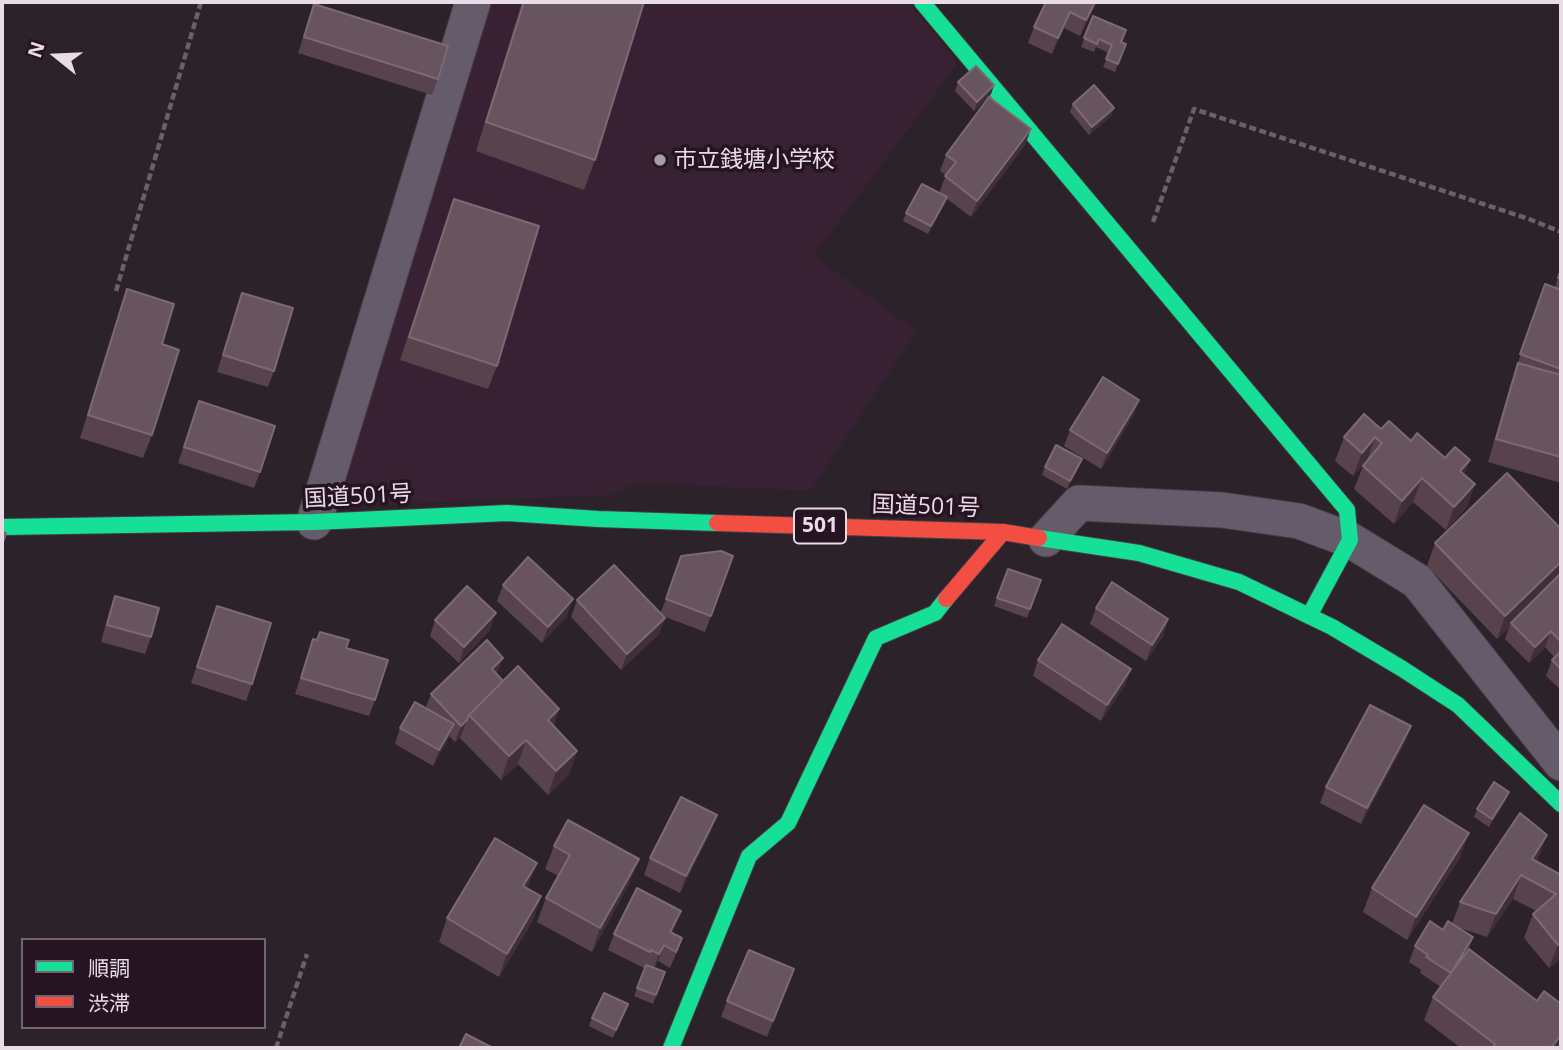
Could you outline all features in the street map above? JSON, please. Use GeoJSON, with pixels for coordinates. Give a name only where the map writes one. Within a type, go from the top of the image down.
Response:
{"type":"FeatureCollection","features":[{"type":"Feature","properties":{"kind":"main road"},"geometry":{"type":"LineString","coordinates":[[922,2],[1347,510],[1350,540],[1309,616]]}},
{"type":"Feature","properties":{"kind":"main road","name":"国道501号"},"geometry":{"type":"LineString","coordinates":[[2,527],[314,522],[508,513],[598,519],[1003,532],[1139,553],[1238,582],[1332,627],[1458,705],[1559,797]]}},
{"type":"Feature","properties":{"kind":"main road"},"geometry":{"type":"LineString","coordinates":[[670,1048],[749,856],[788,823],[876,638],[935,613],[1003,532]]}},
{"type":"Feature","properties":{"kind":"street"},"geometry":{"type":"LineString","coordinates":[[314,522],[473,2]]}},
{"type":"Feature","properties":{"kind":"street"},"geometry":{"type":"LineString","coordinates":[[1046,539],[1079,503],[1222,510],[1299,521],[1350,540],[1417,580],[1561,763]]}},
{"type":"Feature","properties":{"kind":"path"},"geometry":{"type":"LineString","coordinates":[[116,291],[201,2]]}},
{"type":"Feature","properties":{"kind":"path"},"geometry":{"type":"LineString","coordinates":[[1139,262],[1194,109],[1529,219],[1561,232]]}},
{"type":"Feature","properties":{"kind":"path"},"geometry":{"type":"LineString","coordinates":[[276,1048],[307,954]]}},
{"type":"Feature","properties":{"kind":"shaded area","name":"市立銭塘小学校"},"geometry":{"type":"Polygon","coordinates":[[[482,2],[908,2],[958,63],[813,256],[917,331],[810,491],[634,483],[612,495],[343,506],[332,489],[482,2]]]}},
{"type":"Feature","properties":{"kind":"building"},"geometry":{"type":"Polygon","coordinates":[[[524,2],[644,2],[595,160],[486,122],[524,2]]]}},
{"type":"Feature","properties":{"kind":"building"},"geometry":{"type":"Polygon","coordinates":[[[1046,2],[1095,2],[1086,20],[1070,12],[1058,38],[1034,27],[1046,2]]]}},
{"type":"Feature","properties":{"kind":"building"},"geometry":{"type":"Polygon","coordinates":[[[314,4],[448,46],[438,79],[304,37],[314,4]]]}},
{"type":"Feature","properties":{"kind":"building"},"geometry":{"type":"Polygon","coordinates":[[[1093,16],[1126,30],[1121,42],[1126,44],[1118,64],[1106,59],[1112,45],[1099,39],[1097,44],[1084,38],[1093,16]]]}},
{"type":"Feature","properties":{"kind":"building"},"geometry":{"type":"Polygon","coordinates":[[[976,66],[994,85],[977,102],[958,82],[976,66]]]}},
{"type":"Feature","properties":{"kind":"building"},"geometry":{"type":"Polygon","coordinates":[[[1094,85],[1114,108],[1092,127],[1073,104],[1094,85]]]}},
{"type":"Feature","properties":{"kind":"building"},"geometry":{"type":"Polygon","coordinates":[[[989,97],[1031,129],[977,201],[945,176],[956,162],[946,155],[989,97]]]}},
{"type":"Feature","properties":{"kind":"building"},"geometry":{"type":"Polygon","coordinates":[[[922,184],[947,197],[931,226],[906,213],[922,184]]]}},
{"type":"Feature","properties":{"kind":"building"},"geometry":{"type":"Polygon","coordinates":[[[454,199],[539,226],[497,366],[409,337],[454,199]]]}},
{"type":"Feature","properties":{"kind":"building"},"geometry":{"type":"Polygon","coordinates":[[[1545,284],[1561,290],[1561,369],[1520,354],[1545,284]]]}},
{"type":"Feature","properties":{"kind":"building"},"geometry":{"type":"Polygon","coordinates":[[[127,289],[174,304],[162,344],[179,350],[152,435],[88,415],[127,289]]]}},
{"type":"Feature","properties":{"kind":"building"},"geometry":{"type":"Polygon","coordinates":[[[242,293],[293,308],[274,371],[223,355],[242,293]]]}},
{"type":"Feature","properties":{"kind":"building"},"geometry":{"type":"Polygon","coordinates":[[[1518,363],[1561,375],[1561,457],[1496,439],[1518,363]]]}},
{"type":"Feature","properties":{"kind":"building"},"geometry":{"type":"Polygon","coordinates":[[[1103,377],[1139,400],[1107,453],[1070,430],[1103,377]]]}},
{"type":"Feature","properties":{"kind":"building"},"geometry":{"type":"Polygon","coordinates":[[[199,401],[275,426],[260,472],[184,447],[199,401]]]}},
{"type":"Feature","properties":{"kind":"building"},"geometry":{"type":"Polygon","coordinates":[[[1364,414],[1381,429],[1389,421],[1411,441],[1417,433],[1445,458],[1455,447],[1470,460],[1460,471],[1475,484],[1454,507],[1422,478],[1402,501],[1363,466],[1382,443],[1375,437],[1362,453],[1344,437],[1364,414]]]}},
{"type":"Feature","properties":{"kind":"building"},"geometry":{"type":"Polygon","coordinates":[[[1056,445],[1082,459],[1070,481],[1045,467],[1056,445]]]}},
{"type":"Feature","properties":{"kind":"building"},"geometry":{"type":"Polygon","coordinates":[[[1507,473],[1561,529],[1561,562],[1505,616],[1435,543],[1507,473]]]}},
{"type":"Feature","properties":{"kind":"building"},"geometry":{"type":"Polygon","coordinates":[[[721,551],[733,556],[711,616],[666,599],[681,556],[721,551]]]}},
{"type":"Feature","properties":{"kind":"building"},"geometry":{"type":"Polygon","coordinates":[[[528,557],[573,599],[548,627],[503,585],[528,557]]]}},
{"type":"Feature","properties":{"kind":"building"},"geometry":{"type":"Polygon","coordinates":[[[614,565],[665,618],[627,654],[577,600],[614,565]]]}},
{"type":"Feature","properties":{"kind":"building"},"geometry":{"type":"Polygon","coordinates":[[[1008,569],[1041,580],[1030,609],[997,598],[1008,569]]]}},
{"type":"Feature","properties":{"kind":"building"},"geometry":{"type":"Polygon","coordinates":[[[1561,573],[1561,642],[1551,631],[1535,647],[1511,623],[1561,573]]]}},
{"type":"Feature","properties":{"kind":"building"},"geometry":{"type":"Polygon","coordinates":[[[1112,582],[1168,619],[1152,645],[1096,608],[1112,582]]]}},
{"type":"Feature","properties":{"kind":"building"},"geometry":{"type":"Polygon","coordinates":[[[467,586],[496,613],[464,647],[435,620],[467,586]]]}},
{"type":"Feature","properties":{"kind":"building"},"geometry":{"type":"Polygon","coordinates":[[[115,596],[159,608],[151,637],[107,625],[115,596]]]}},
{"type":"Feature","properties":{"kind":"building"},"geometry":{"type":"Polygon","coordinates":[[[217,606],[271,623],[252,684],[197,667],[217,606]]]}},
{"type":"Feature","properties":{"kind":"building"},"geometry":{"type":"Polygon","coordinates":[[[1062,624],[1131,669],[1107,705],[1038,660],[1062,624]]]}},
{"type":"Feature","properties":{"kind":"building"},"geometry":{"type":"Polygon","coordinates":[[[320,632],[349,640],[346,648],[388,660],[375,700],[301,678],[313,639],[317,640],[320,632]]]}},
{"type":"Feature","properties":{"kind":"building"},"geometry":{"type":"Polygon","coordinates":[[[487,640],[503,658],[492,669],[503,681],[461,726],[431,694],[487,640]]]}},
{"type":"Feature","properties":{"kind":"building"},"geometry":{"type":"Polygon","coordinates":[[[1561,651],[1561,669],[1552,660],[1561,651]]]}},
{"type":"Feature","properties":{"kind":"building"},"geometry":{"type":"Polygon","coordinates":[[[518,666],[559,709],[548,720],[577,751],[556,771],[526,740],[509,756],[469,715],[518,666]]]}},
{"type":"Feature","properties":{"kind":"building"},"geometry":{"type":"Polygon","coordinates":[[[415,702],[454,724],[439,750],[400,728],[415,702]]]}},
{"type":"Feature","properties":{"kind":"building"},"geometry":{"type":"Polygon","coordinates":[[[1370,705],[1411,726],[1367,808],[1326,787],[1370,705]]]}},
{"type":"Feature","properties":{"kind":"building"},"geometry":{"type":"Polygon","coordinates":[[[1494,782],[1509,792],[1492,819],[1477,809],[1494,782]]]}},
{"type":"Feature","properties":{"kind":"building"},"geometry":{"type":"Polygon","coordinates":[[[681,797],[717,815],[686,876],[650,858],[681,797]]]}},
{"type":"Feature","properties":{"kind":"building"},"geometry":{"type":"Polygon","coordinates":[[[1424,805],[1469,833],[1416,917],[1372,888],[1424,805]]]}},
{"type":"Feature","properties":{"kind":"building"},"geometry":{"type":"Polygon","coordinates":[[[1520,813],[1547,835],[1532,859],[1561,875],[1561,942],[1558,945],[1533,914],[1556,894],[1521,875],[1496,914],[1460,902],[1520,813]]]}},
{"type":"Feature","properties":{"kind":"building"},"geometry":{"type":"Polygon","coordinates":[[[568,820],[639,859],[600,928],[546,898],[570,855],[554,846],[568,820]]]}},
{"type":"Feature","properties":{"kind":"building"},"geometry":{"type":"Polygon","coordinates":[[[495,838],[537,863],[523,886],[541,896],[507,954],[447,918],[495,838]]]}},
{"type":"Feature","properties":{"kind":"building"},"geometry":{"type":"Polygon","coordinates":[[[637,888],[681,911],[670,932],[682,938],[676,952],[664,945],[659,954],[651,950],[650,952],[614,934],[637,888]]]}},
{"type":"Feature","properties":{"kind":"building"},"geometry":{"type":"Polygon","coordinates":[[[1430,921],[1443,930],[1448,921],[1473,937],[1451,973],[1426,957],[1428,955],[1415,946],[1430,921]]]}},
{"type":"Feature","properties":{"kind":"building"},"geometry":{"type":"Polygon","coordinates":[[[1469,949],[1537,1001],[1544,991],[1561,1004],[1561,1035],[1551,1048],[1492,1048],[1495,1044],[1433,997],[1469,949]]]}},
{"type":"Feature","properties":{"kind":"building"},"geometry":{"type":"Polygon","coordinates":[[[749,950],[794,969],[773,1021],[727,1001],[749,950]]]}},
{"type":"Feature","properties":{"kind":"building"},"geometry":{"type":"Polygon","coordinates":[[[646,965],[665,972],[656,995],[637,988],[646,965]]]}},
{"type":"Feature","properties":{"kind":"building"},"geometry":{"type":"Polygon","coordinates":[[[604,993],[628,1004],[616,1030],[592,1018],[604,993]]]}},
{"type":"Feature","properties":{"kind":"building"},"geometry":{"type":"Polygon","coordinates":[[[466,1034],[493,1048],[459,1048],[466,1034]]]}},
{"type":"Feature","properties":{"kind":"traffic: fast"},"geometry":{"type":"LineString","coordinates":[[922,2],[1347,510],[1350,540],[1309,616]]}},
{"type":"Feature","properties":{"kind":"traffic: fast"},"geometry":{"type":"LineString","coordinates":[[2,527],[314,522],[507,513],[717,523]]}},
{"type":"Feature","properties":{"kind":"traffic: fast"},"geometry":{"type":"LineString","coordinates":[[1039,538],[1139,553],[1239,582],[1332,627],[1458,705],[1561,804]]}},
{"type":"Feature","properties":{"kind":"traffic: fast"},"geometry":{"type":"LineString","coordinates":[[671,1048],[749,856],[788,823],[876,638],[935,613],[946,599]]}},
{"type":"Feature","properties":{"kind":"traffic: jam"},"geometry":{"type":"LineString","coordinates":[[717,523],[1003,532],[1039,538]]}},
{"type":"Feature","properties":{"kind":"traffic: jam"},"geometry":{"type":"LineString","coordinates":[[946,599],[1003,532]]}},
{"type":"Feature","properties":{"kind":"place","name":"市立銭塘小学校"},"geometry":{"type":"Point","coordinates":[660,160]}}]}
